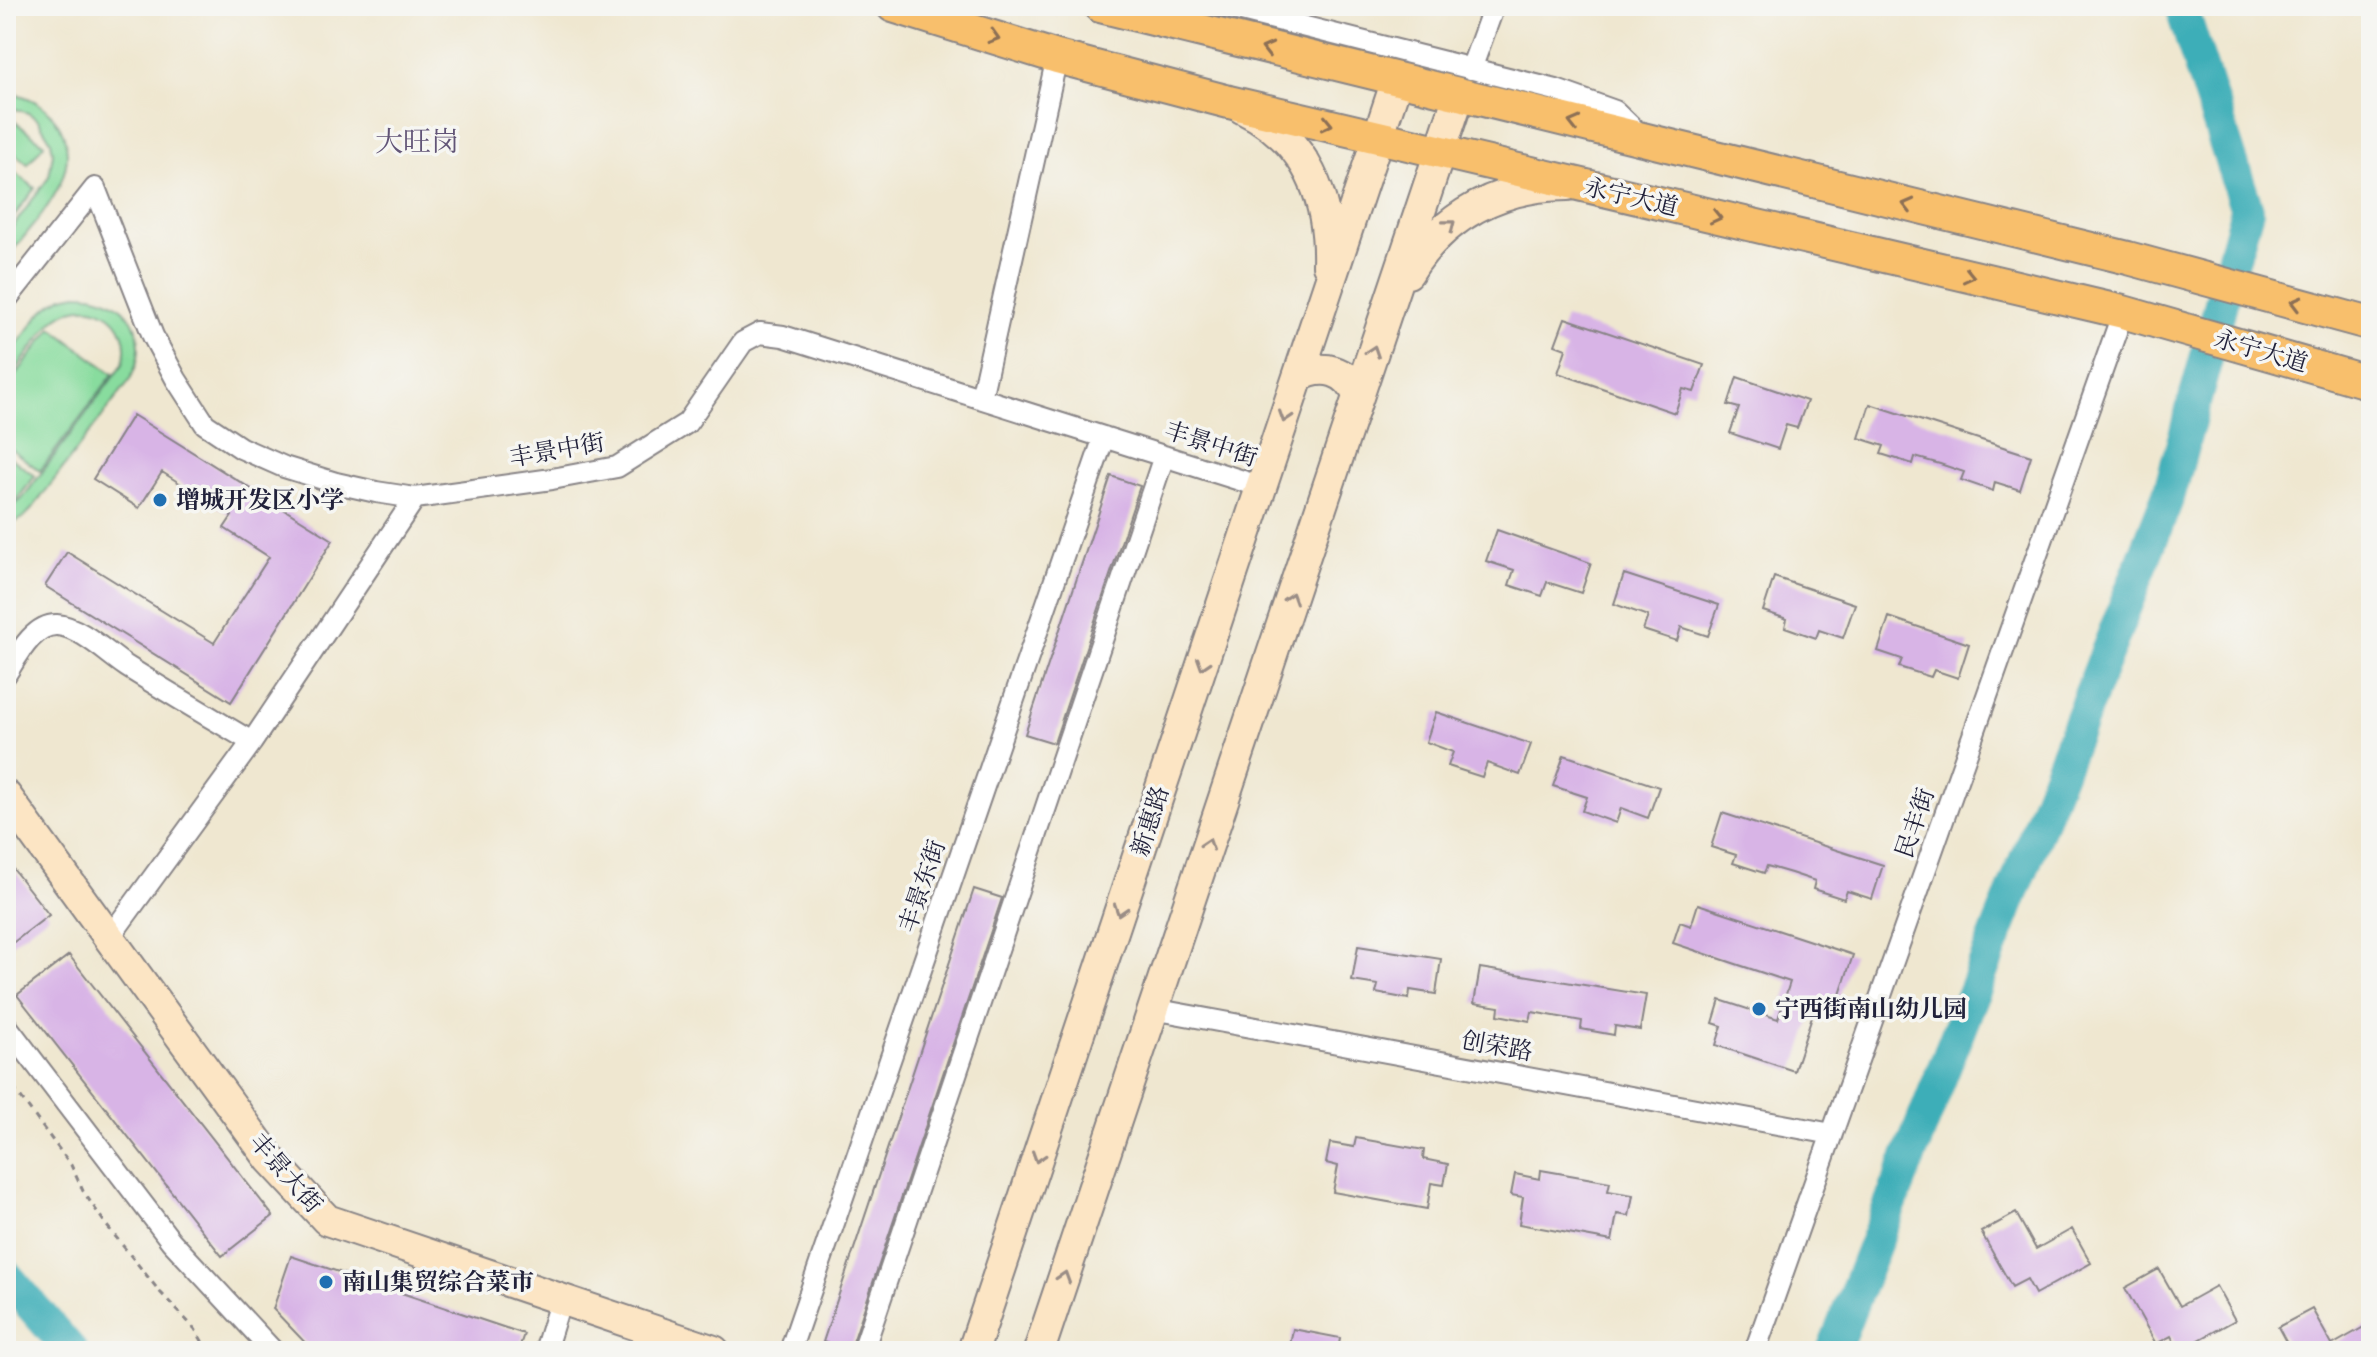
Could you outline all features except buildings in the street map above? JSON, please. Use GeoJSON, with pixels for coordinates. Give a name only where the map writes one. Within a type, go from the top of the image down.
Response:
{"type":"FeatureCollection","features":[{"type":"Feature","properties":{"kind":"main road","name":"永宁大道"},"geometry":{"type":"LineString","coordinates":[[893,6],[1057,57],[1229,102],[2123,312],[2371,383]]}},
{"type":"Feature","properties":{"kind":"main road"},"geometry":{"type":"LineString","coordinates":[[1124,8],[1397,80],[1465,82],[1646,141],[2128,258],[2371,324]]}},
{"type":"Feature","properties":{"kind":"main road","name":"新惠路"},"geometry":{"type":"LineString","coordinates":[[973,1351],[1397,80]]}},
{"type":"Feature","properties":{"kind":"main road"},"geometry":{"type":"LineString","coordinates":[[1039,1351],[1465,82]]}},
{"type":"Feature","properties":{"kind":"main road"},"geometry":{"type":"LineString","coordinates":[[1229,102],[1256,115],[1280,133],[1300,156],[1316,182],[1325,211],[1329,241],[1327,290]]}},
{"type":"Feature","properties":{"kind":"main road"},"geometry":{"type":"LineString","coordinates":[[1387,310],[1418,257],[1443,229],[1473,208],[1507,192],[1544,185],[1581,186]]}},
{"type":"Feature","properties":{"kind":"main road"},"geometry":{"type":"LineString","coordinates":[[1298,377],[1316,369],[1335,371],[1349,381],[1358,396]]}},
{"type":"Feature","properties":{"kind":"main road","name":"丰景大街"},"geometry":{"type":"LineString","coordinates":[[6,796],[270,1159],[327,1220],[714,1351]]}},
{"type":"Feature","properties":{"kind":"street"},"geometry":{"type":"LineString","coordinates":[[1222,6],[1465,82],[1494,6]]}},
{"type":"Feature","properties":{"kind":"street"},"geometry":{"type":"LineString","coordinates":[[981,398],[1057,57]]}},
{"type":"Feature","properties":{"kind":"street","name":"丰景中街"},"geometry":{"type":"LineString","coordinates":[[6,300],[95,188],[153,336],[205,424],[241,448],[284,467],[336,483],[415,498],[617,467],[687,423],[743,342],[760,333],[783,336],[1262,487]]}},
{"type":"Feature","properties":{"kind":"street","name":"民丰街"},"geometry":{"type":"LineString","coordinates":[[1755,1351],[2123,312]]}},
{"type":"Feature","properties":{"kind":"street","name":"丰景东街"},"geometry":{"type":"LineString","coordinates":[[790,1351],[1104,437]]}},
{"type":"Feature","properties":{"kind":"street"},"geometry":{"type":"LineString","coordinates":[[863,1351],[1164,456]]}},
{"type":"Feature","properties":{"kind":"street"},"geometry":{"type":"LineString","coordinates":[[109,938],[252,742],[415,498]]}},
{"type":"Feature","properties":{"kind":"street"},"geometry":{"type":"LineString","coordinates":[[6,674],[26,643],[40,630],[57,625],[78,633],[124,665],[252,742]]}},
{"type":"Feature","properties":{"kind":"street","name":"创荣路"},"geometry":{"type":"LineString","coordinates":[[1153,1009],[1832,1134]]}},
{"type":"Feature","properties":{"kind":"street"},"geometry":{"type":"LineString","coordinates":[[6,1025],[171,1241],[273,1351]]}},
{"type":"Feature","properties":{"kind":"street"},"geometry":{"type":"LineString","coordinates":[[545,1351],[561,1299]]}},
{"type":"Feature","properties":{"kind":"path"},"geometry":{"type":"LineString","coordinates":[[6,1078],[71,1165],[83,1191],[107,1226],[160,1292],[195,1329],[208,1351]]}},
{"type":"Feature","properties":{"kind":"green space"},"geometry":{"type":"Polygon","coordinates":[[[6,92],[33,100],[49,112],[64,137],[67,156],[64,175],[56,193],[6,259],[6,236],[49,177],[53,153],[51,141],[38,120],[28,113],[6,106],[6,92]]]}},
{"type":"Feature","properties":{"kind":"green space"},"geometry":{"type":"Polygon","coordinates":[[[6,115],[44,144],[28,164],[6,147],[6,115]]]}},
{"type":"Feature","properties":{"kind":"green space"},"geometry":{"type":"Polygon","coordinates":[[[6,166],[35,188],[6,227],[6,166]]]}},
{"type":"Feature","properties":{"kind":"green space"},"geometry":{"type":"Polygon","coordinates":[[[77,294],[95,296],[123,309],[137,333],[139,348],[136,364],[129,381],[32,509],[6,527],[6,512],[22,499],[123,364],[125,347],[115,321],[93,308],[79,308],[51,323],[6,383],[6,360],[40,314],[63,297],[77,294]]]}},
{"type":"Feature","properties":{"kind":"green space"},"geometry":{"type":"Polygon","coordinates":[[[52,328],[113,374],[40,471],[6,445],[6,388],[52,328]]]}},
{"type":"Feature","properties":{"kind":"green space"},"geometry":{"type":"Polygon","coordinates":[[[6,454],[35,476],[12,506],[6,501],[6,454]]]}},
{"type":"Feature","properties":{"kind":"waterway"},"geometry":{"type":"LineString","coordinates":[[2181,6],[2247,210],[2229,274]]}},
{"type":"Feature","properties":{"kind":"waterway"},"geometry":{"type":"LineString","coordinates":[[2215,326],[2223,295]]}},
{"type":"Feature","properties":{"kind":"waterway"},"geometry":{"type":"LineString","coordinates":[[1833,1351],[2169,494],[2209,348]]}},
{"type":"Feature","properties":{"kind":"waterway"},"geometry":{"type":"LineString","coordinates":[[6,1276],[71,1351]]}},
{"type":"Feature","properties":{"kind":"place","name":"增城开发区小学"},"geometry":{"type":"Point","coordinates":[160,500]}},
{"type":"Feature","properties":{"kind":"place","name":"宁西街南山幼儿园"},"geometry":{"type":"Point","coordinates":[1759,1009]}},
{"type":"Feature","properties":{"kind":"place","name":"南山集贸综合菜市"},"geometry":{"type":"Point","coordinates":[326,1282]}},
{"type":"Feature","properties":{"kind":"district","name":"大旺岗"},"geometry":{"type":"Point","coordinates":[417,142]}}]}
